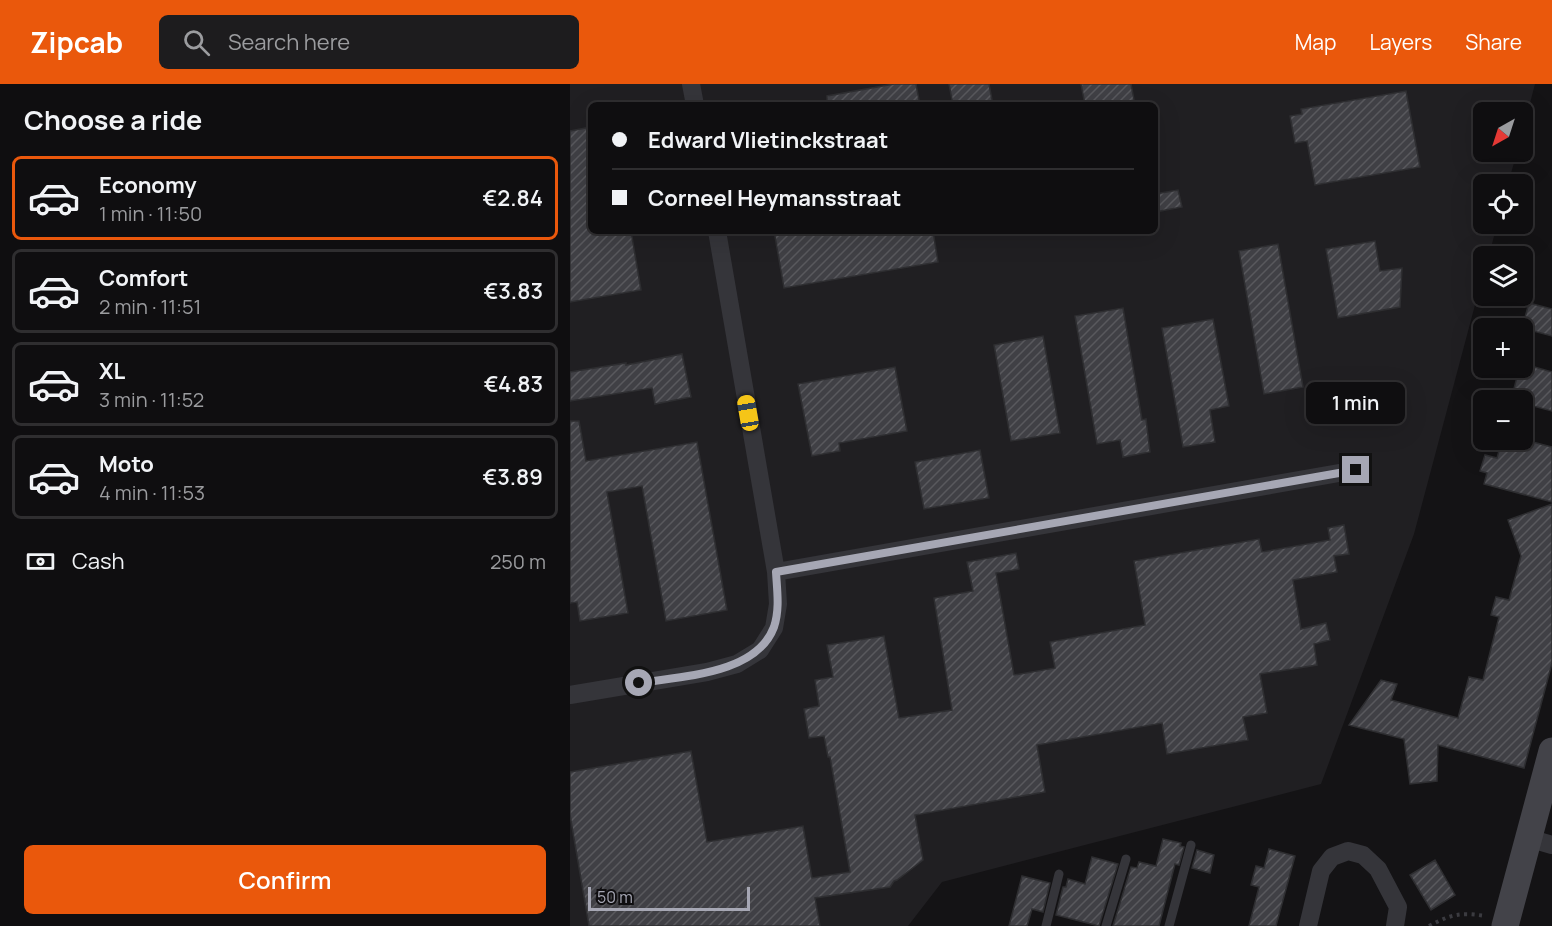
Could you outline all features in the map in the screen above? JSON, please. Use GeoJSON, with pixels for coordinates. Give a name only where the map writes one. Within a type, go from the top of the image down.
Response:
{"type":"FeatureCollection","features":[{"type":"Feature","properties":{"kind":"main road"},"geometry":{"type":"LineString","coordinates":[[1506,923],[1540,842],[1552,751]]}},
{"type":"Feature","properties":{"kind":"street"},"geometry":{"type":"LineString","coordinates":[[691,84],[694,102]]}},
{"type":"Feature","properties":{"kind":"street"},"geometry":{"type":"LineString","coordinates":[[570,695],[707,672],[737,664],[760,650],[774,628],[778,604],[776,572],[718,234]]}},
{"type":"Feature","properties":{"kind":"street"},"geometry":{"type":"LineString","coordinates":[[776,572],[1356,470]]}},
{"type":"Feature","properties":{"kind":"street"},"geometry":{"type":"LineString","coordinates":[[1308,926],[1321,871],[1332,857],[1348,851],[1363,855],[1378,869],[1398,908],[1395,926]]}},
{"type":"Feature","properties":{"kind":"lane"},"geometry":{"type":"LineString","coordinates":[[1169,926],[1191,845]]}},
{"type":"Feature","properties":{"kind":"lane"},"geometry":{"type":"LineString","coordinates":[[1106,926],[1126,860]]}},
{"type":"Feature","properties":{"kind":"lane"},"geometry":{"type":"LineString","coordinates":[[1046,926],[1059,874]]}},
{"type":"Feature","properties":{"kind":"path"},"geometry":{"type":"LineString","coordinates":[[1429,926],[1447,917],[1463,913],[1506,923]]}},
{"type":"Feature","properties":{"kind":"shaded area"},"geometry":{"type":"Polygon","coordinates":[[[570,84],[1535,84],[1530,102],[1473,102],[1473,162],[1514,162],[1511,174],[1473,174],[1473,234],[1494,234],[1492,246],[1473,246],[1475,306],[1414,534],[1321,784],[942,882],[908,926],[570,926],[570,84]]]}},
{"type":"Feature","properties":{"kind":"building"},"geometry":{"type":"Polygon","coordinates":[[[894,84],[916,84],[919,102],[827,102],[827,96],[894,84]]]}},
{"type":"Feature","properties":{"kind":"building"},"geometry":{"type":"Polygon","coordinates":[[[949,84],[989,84],[992,102],[952,102],[949,84]]]}},
{"type":"Feature","properties":{"kind":"building"},"geometry":{"type":"Polygon","coordinates":[[[1081,84],[1131,84],[1134,102],[1084,102],[1081,84]]]}},
{"type":"Feature","properties":{"kind":"building"},"geometry":{"type":"Polygon","coordinates":[[[1406,91],[1420,167],[1315,185],[1307,141],[1295,143],[1290,116],[1302,114],[1301,109],[1406,91]]]}},
{"type":"Feature","properties":{"kind":"building"},"geometry":{"type":"Polygon","coordinates":[[[588,128],[588,234],[632,234],[641,290],[570,302],[570,131],[588,128]]]}},
{"type":"Feature","properties":{"kind":"building"},"geometry":{"type":"Polygon","coordinates":[[[1178,190],[1182,207],[1158,211],[1158,193],[1178,190]]]}},
{"type":"Feature","properties":{"kind":"building"},"geometry":{"type":"Polygon","coordinates":[[[775,234],[933,234],[938,262],[784,288],[775,234]]]}},
{"type":"Feature","properties":{"kind":"building"},"geometry":{"type":"Polygon","coordinates":[[[1375,241],[1380,271],[1402,268],[1400,307],[1338,318],[1326,249],[1375,241]]]}},
{"type":"Feature","properties":{"kind":"building"},"geometry":{"type":"Polygon","coordinates":[[[1278,244],[1303,387],[1264,394],[1239,251],[1278,244]]]}},
{"type":"Feature","properties":{"kind":"building"},"geometry":{"type":"Polygon","coordinates":[[[1533,304],[1552,309],[1552,336],[1533,331],[1533,318],[1525,318],[1528,306],[1533,306],[1533,304]]]}},
{"type":"Feature","properties":{"kind":"building"},"geometry":{"type":"Polygon","coordinates":[[[1123,308],[1142,420],[1146,419],[1150,452],[1123,457],[1120,440],[1097,444],[1075,316],[1123,308]]]}},
{"type":"Feature","properties":{"kind":"building"},"geometry":{"type":"Polygon","coordinates":[[[1213,319],[1229,406],[1210,410],[1215,442],[1183,447],[1162,328],[1213,319]]]}},
{"type":"Feature","properties":{"kind":"building"},"geometry":{"type":"Polygon","coordinates":[[[1043,336],[1060,433],[1011,441],[994,345],[1043,336]]]}},
{"type":"Feature","properties":{"kind":"building"},"geometry":{"type":"Polygon","coordinates":[[[682,354],[691,397],[655,404],[652,388],[570,401],[570,372],[626,363],[626,365],[682,354]]]}},
{"type":"Feature","properties":{"kind":"building"},"geometry":{"type":"Polygon","coordinates":[[[895,367],[907,431],[839,443],[840,451],[812,456],[798,384],[895,367]]]}},
{"type":"Feature","properties":{"kind":"building"},"geometry":{"type":"Polygon","coordinates":[[[1533,367],[1552,372],[1552,411],[1533,406],[1533,390],[1514,390],[1517,378],[1533,378],[1533,367]]]}},
{"type":"Feature","properties":{"kind":"building"},"geometry":{"type":"Polygon","coordinates":[[[570,421],[579,421],[586,461],[697,442],[727,610],[666,621],[642,486],[607,492],[628,613],[580,621],[577,602],[570,603],[570,421]]]}},
{"type":"Feature","properties":{"kind":"building"},"geometry":{"type":"Polygon","coordinates":[[[1533,442],[1552,447],[1552,502],[1484,484],[1487,473],[1480,471],[1485,455],[1497,458],[1499,450],[1533,450],[1533,442]]]}},
{"type":"Feature","properties":{"kind":"building"},"geometry":{"type":"Polygon","coordinates":[[[980,450],[989,498],[924,509],[915,462],[980,450]]]}},
{"type":"Feature","properties":{"kind":"building"},"geometry":{"type":"Polygon","coordinates":[[[1552,504],[1552,663],[1524,768],[1438,745],[1437,781],[1410,784],[1404,739],[1349,725],[1381,680],[1397,684],[1391,700],[1458,718],[1469,677],[1483,680],[1499,617],[1491,615],[1496,597],[1509,600],[1521,556],[1508,520],[1552,504]]]}},
{"type":"Feature","properties":{"kind":"building"},"geometry":{"type":"Polygon","coordinates":[[[1344,525],[1349,554],[1334,556],[1337,572],[1293,580],[1301,629],[1326,623],[1330,640],[1314,644],[1317,665],[1260,674],[1267,713],[1243,717],[1248,740],[1167,754],[1162,723],[1037,745],[1045,792],[915,815],[923,860],[894,881],[890,887],[815,898],[820,926],[589,926],[570,815],[570,772],[691,751],[707,842],[803,826],[812,878],[850,872],[830,757],[828,757],[824,736],[809,738],[804,709],[819,706],[815,680],[833,677],[827,645],[884,636],[899,718],[952,710],[934,598],[973,591],[967,562],[1016,553],[1019,569],[996,573],[1014,675],[1055,668],[1050,642],[1145,625],[1134,561],[1259,539],[1262,552],[1330,540],[1328,528],[1344,525]]]}},
{"type":"Feature","properties":{"kind":"building"},"geometry":{"type":"Polygon","coordinates":[[[1163,839],[1181,843],[1180,846],[1184,847],[1179,865],[1175,864],[1159,926],[1113,926],[1131,867],[1137,868],[1139,862],[1156,866],[1163,839]]]}},
{"type":"Feature","properties":{"kind":"building"},"geometry":{"type":"Polygon","coordinates":[[[1269,849],[1295,856],[1276,926],[1249,926],[1259,887],[1251,885],[1256,866],[1264,868],[1269,849]]]}},
{"type":"Feature","properties":{"kind":"building"},"geometry":{"type":"Polygon","coordinates":[[[1197,850],[1214,855],[1210,873],[1192,868],[1197,850]]]}},
{"type":"Feature","properties":{"kind":"building"},"geometry":{"type":"Polygon","coordinates":[[[1092,857],[1118,864],[1099,926],[1056,915],[1063,887],[1066,887],[1068,879],[1085,884],[1092,857]]]}},
{"type":"Feature","properties":{"kind":"building"},"geometry":{"type":"Polygon","coordinates":[[[1435,860],[1455,895],[1431,910],[1410,875],[1435,860]]]}},
{"type":"Feature","properties":{"kind":"building"},"geometry":{"type":"Polygon","coordinates":[[[1022,876],[1050,883],[1043,912],[1032,909],[1027,926],[1009,926],[1022,876]]]}},
{"type":"Feature","properties":{"kind":"route"},"geometry":{"type":"LineString","coordinates":[[639,683],[707,672],[737,664],[760,650],[774,628],[778,604],[776,572],[1356,470]]}}]}
